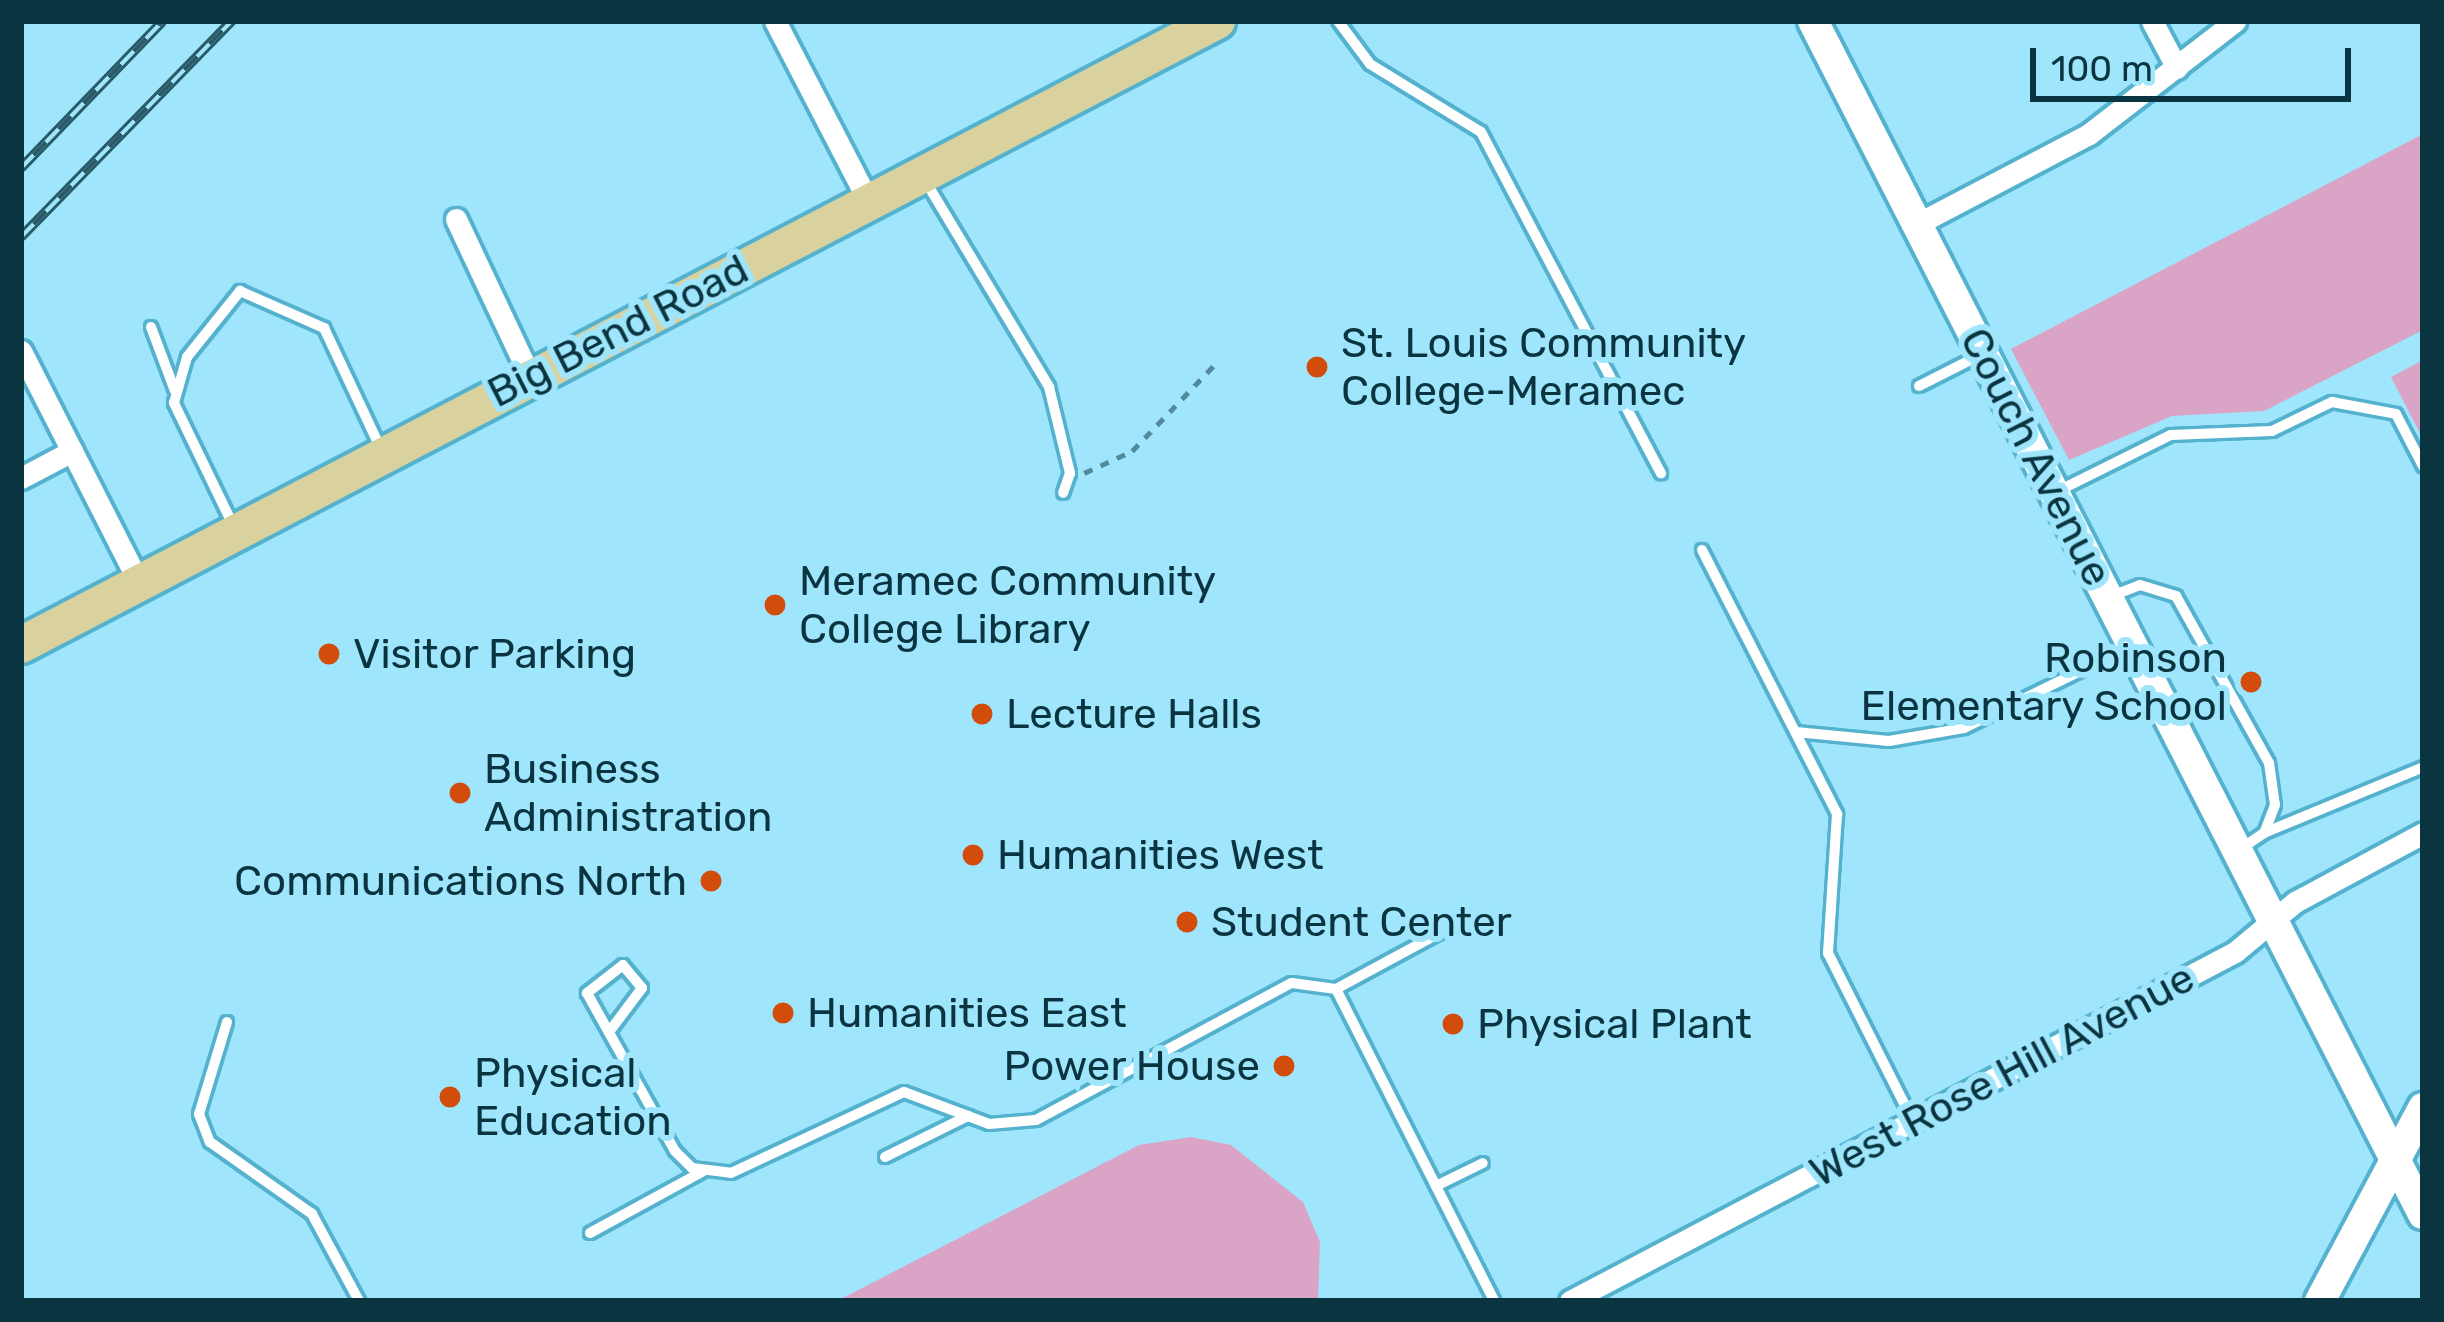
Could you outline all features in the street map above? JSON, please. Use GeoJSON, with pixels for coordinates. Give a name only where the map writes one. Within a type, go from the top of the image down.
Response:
{"type":"FeatureCollection","features":[{"type":"Feature","properties":{"kind":"main road","name":"Big Bend Road"},"geometry":{"type":"LineString","coordinates":[[21,645],[1207,23]]}},
{"type":"Feature","properties":{"kind":"street"},"geometry":{"type":"LineString","coordinates":[[776,21],[868,202]]}},
{"type":"Feature","properties":{"kind":"street","name":"Couch Avenue"},"geometry":{"type":"LineString","coordinates":[[1813,21],[2423,1214]]}},
{"type":"Feature","properties":{"kind":"street"},"geometry":{"type":"LineString","coordinates":[[2152,21],[2177,68]]}},
{"type":"Feature","properties":{"kind":"street"},"geometry":{"type":"LineString","coordinates":[[1917,224],[2089,134],[2235,21]]}},
{"type":"Feature","properties":{"kind":"street"},"geometry":{"type":"LineString","coordinates":[[456,219],[530,376]]}},
{"type":"Feature","properties":{"kind":"street"},"geometry":{"type":"LineString","coordinates":[[21,351],[140,583]]}},
{"type":"Feature","properties":{"kind":"street"},"geometry":{"type":"LineString","coordinates":[[21,478],[72,451]]}},
{"type":"Feature","properties":{"kind":"street","name":"West Rose Hill Avenue"},"geometry":{"type":"LineString","coordinates":[[1570,1301],[2235,952],[2272,921],[2423,833]]}},
{"type":"Feature","properties":{"kind":"street"},"geometry":{"type":"LineString","coordinates":[[2320,1301],[2392,1152],[2423,1108]]}},
{"type":"Feature","properties":{"kind":"lane"},"geometry":{"type":"LineString","coordinates":[[1338,21],[1370,64],[1481,132],[1661,474]]}},
{"type":"Feature","properties":{"kind":"lane"},"geometry":{"type":"LineString","coordinates":[[922,174],[1049,387],[1070,473],[1064,494]]}},
{"type":"Feature","properties":{"kind":"lane"},"geometry":{"type":"LineString","coordinates":[[177,394],[187,357],[250,290],[324,328],[383,454]]}},
{"type":"Feature","properties":{"kind":"lane"},"geometry":{"type":"LineString","coordinates":[[151,328],[236,532]]}},
{"type":"Feature","properties":{"kind":"lane"},"geometry":{"type":"LineString","coordinates":[[1919,386],[1982,353]]}},
{"type":"Feature","properties":{"kind":"lane"},"geometry":{"type":"LineString","coordinates":[[2054,493],[2170,435],[2272,431],[2332,402],[2366,400],[2396,414],[2423,466]]}},
{"type":"Feature","properties":{"kind":"lane"},"geometry":{"type":"LineString","coordinates":[[1702,550],[1796,731],[1838,826],[1828,953],[1913,1121]]}},
{"type":"Feature","properties":{"kind":"lane"},"geometry":{"type":"LineString","coordinates":[[2108,598],[2161,589],[2190,612],[2269,763],[2275,806],[2264,833]]}},
{"type":"Feature","properties":{"kind":"lane"},"geometry":{"type":"LineString","coordinates":[[1796,731],[1889,741],[1964,728],[2132,645]]}},
{"type":"Feature","properties":{"kind":"lane"},"geometry":{"type":"LineString","coordinates":[[2236,851],[2264,833],[2423,767]]}},
{"type":"Feature","properties":{"kind":"lane"},"geometry":{"type":"LineString","coordinates":[[590,1233],[702,1172],[730,1173],[904,1092],[968,1115],[1036,1120],[1292,982],[1336,989],[1444,930]]}},
{"type":"Feature","properties":{"kind":"lane"},"geometry":{"type":"LineString","coordinates":[[609,1032],[642,988],[623,964],[587,993],[675,1151],[702,1172]]}},
{"type":"Feature","properties":{"kind":"lane"},"geometry":{"type":"LineString","coordinates":[[1336,989],[1494,1301]]}},
{"type":"Feature","properties":{"kind":"lane"},"geometry":{"type":"LineString","coordinates":[[227,1022],[199,1114],[210,1142],[312,1214],[359,1301]]}},
{"type":"Feature","properties":{"kind":"lane"},"geometry":{"type":"LineString","coordinates":[[885,1157],[968,1115]]}},
{"type":"Feature","properties":{"kind":"lane"},"geometry":{"type":"LineString","coordinates":[[1436,1186],[1483,1163]]}},
{"type":"Feature","properties":{"kind":"path"},"geometry":{"type":"LineString","coordinates":[[1070,473],[1132,451],[1216,364]]}},
{"type":"Feature","properties":{"kind":"shaded area"},"geometry":{"type":"Polygon","coordinates":[[[2423,134],[2423,330],[2264,411],[2172,416],[2069,460],[2011,349],[2423,134]]]}},
{"type":"Feature","properties":{"kind":"shaded area"},"geometry":{"type":"Polygon","coordinates":[[[2423,360],[2423,439],[2391,377],[2423,360]]]}},
{"type":"Feature","properties":{"kind":"shaded area"},"geometry":{"type":"Polygon","coordinates":[[[1191,1137],[1231,1145],[1303,1202],[1320,1242],[1318,1301],[837,1301],[1139,1145],[1191,1137]]]}},
{"type":"Feature","properties":{"kind":"railway"},"geometry":{"type":"LineString","coordinates":[[21,168],[163,21]]}},
{"type":"Feature","properties":{"kind":"railway"},"geometry":{"type":"LineString","coordinates":[[21,237],[232,21]]}},
{"type":"Feature","properties":{"kind":"place","name":"St. Louis Community College-Meramec"},"geometry":{"type":"Point","coordinates":[1317,367]}},
{"type":"Feature","properties":{"kind":"place","name":"Meramec Community College Library"},"geometry":{"type":"Point","coordinates":[775,605]}},
{"type":"Feature","properties":{"kind":"place","name":"Visitor Parking"},"geometry":{"type":"Point","coordinates":[329,654]}},
{"type":"Feature","properties":{"kind":"place","name":"Robinson Elementary School"},"geometry":{"type":"Point","coordinates":[2251,682]}},
{"type":"Feature","properties":{"kind":"place","name":"Lecture Halls"},"geometry":{"type":"Point","coordinates":[982,714]}},
{"type":"Feature","properties":{"kind":"place","name":"Business Administration"},"geometry":{"type":"Point","coordinates":[460,793]}},
{"type":"Feature","properties":{"kind":"place","name":"Humanities West"},"geometry":{"type":"Point","coordinates":[973,855]}},
{"type":"Feature","properties":{"kind":"place","name":"Communications North"},"geometry":{"type":"Point","coordinates":[711,881]}},
{"type":"Feature","properties":{"kind":"place","name":"Student Center"},"geometry":{"type":"Point","coordinates":[1187,922]}},
{"type":"Feature","properties":{"kind":"place","name":"Humanities East"},"geometry":{"type":"Point","coordinates":[783,1013]}},
{"type":"Feature","properties":{"kind":"place","name":"Physical Plant"},"geometry":{"type":"Point","coordinates":[1453,1024]}},
{"type":"Feature","properties":{"kind":"place","name":"Power House"},"geometry":{"type":"Point","coordinates":[1284,1066]}},
{"type":"Feature","properties":{"kind":"place","name":"Physical Education"},"geometry":{"type":"Point","coordinates":[450,1097]}}]}
